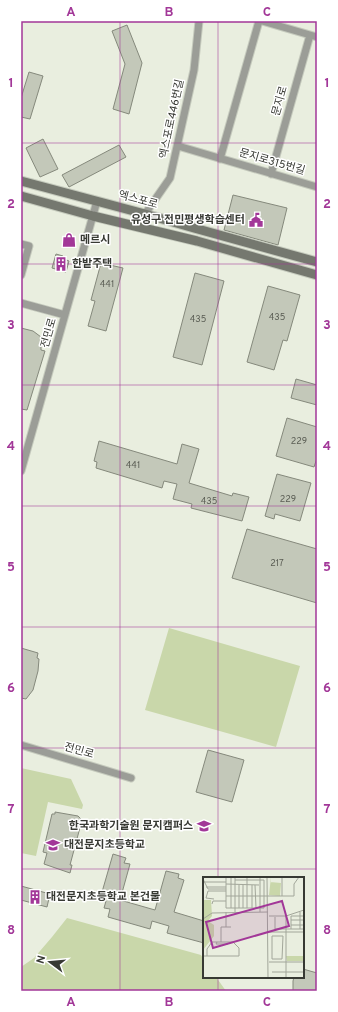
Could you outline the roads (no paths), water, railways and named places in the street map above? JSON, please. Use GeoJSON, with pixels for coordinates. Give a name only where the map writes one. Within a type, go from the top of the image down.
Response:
{"type":"FeatureCollection","features":[{"type":"Feature","properties":{"kind":"main road","name":"엑스포로"},"geometry":{"type":"LineString","coordinates":[[21,181],[317,262]]}},
{"type":"Feature","properties":{"kind":"main road"},"geometry":{"type":"LineString","coordinates":[[21,196],[93,216],[197,241],[317,275]]}},
{"type":"Feature","properties":{"kind":"street","name":"엑스포로446번길"},"geometry":{"type":"LineString","coordinates":[[145,214],[170,178],[194,70],[199,21]]}},
{"type":"Feature","properties":{"kind":"street"},"geometry":{"type":"LineString","coordinates":[[220,159],[259,21]]}},
{"type":"Feature","properties":{"kind":"street","name":"문지로"},"geometry":{"type":"LineString","coordinates":[[262,21],[314,36],[271,174]]}},
{"type":"Feature","properties":{"kind":"street","name":"문지로315번길"},"geometry":{"type":"LineString","coordinates":[[178,146],[317,187]]}},
{"type":"Feature","properties":{"kind":"street","name":"전민로"},"geometry":{"type":"LineString","coordinates":[[22,467],[97,201]]}},
{"type":"Feature","properties":{"kind":"street"},"geometry":{"type":"LineString","coordinates":[[21,244],[29,246],[21,275]]}},
{"type":"Feature","properties":{"kind":"street"},"geometry":{"type":"LineString","coordinates":[[21,303],[65,315]]}},
{"type":"Feature","properties":{"kind":"street","name":"전민로"},"geometry":{"type":"LineString","coordinates":[[21,745],[131,778]]}},
{"type":"Feature","properties":{"kind":"place","name":"유성구 전민평생학습센터"},"geometry":{"type":"Point","coordinates":[256,220]}},
{"type":"Feature","properties":{"kind":"place","name":"메르시"},"geometry":{"type":"Point","coordinates":[69,240]}},
{"type":"Feature","properties":{"kind":"place","name":"한밭주택"},"geometry":{"type":"Point","coordinates":[61,264]}},
{"type":"Feature","properties":{"kind":"place","name":"한국과학기술원 문지캠퍼스"},"geometry":{"type":"Point","coordinates":[204,826]}},
{"type":"Feature","properties":{"kind":"place","name":"대전문지초등학교"},"geometry":{"type":"Point","coordinates":[53,845]}},
{"type":"Feature","properties":{"kind":"place","name":"대전문지초등학교 본건물"},"geometry":{"type":"Point","coordinates":[35,897]}}]}
